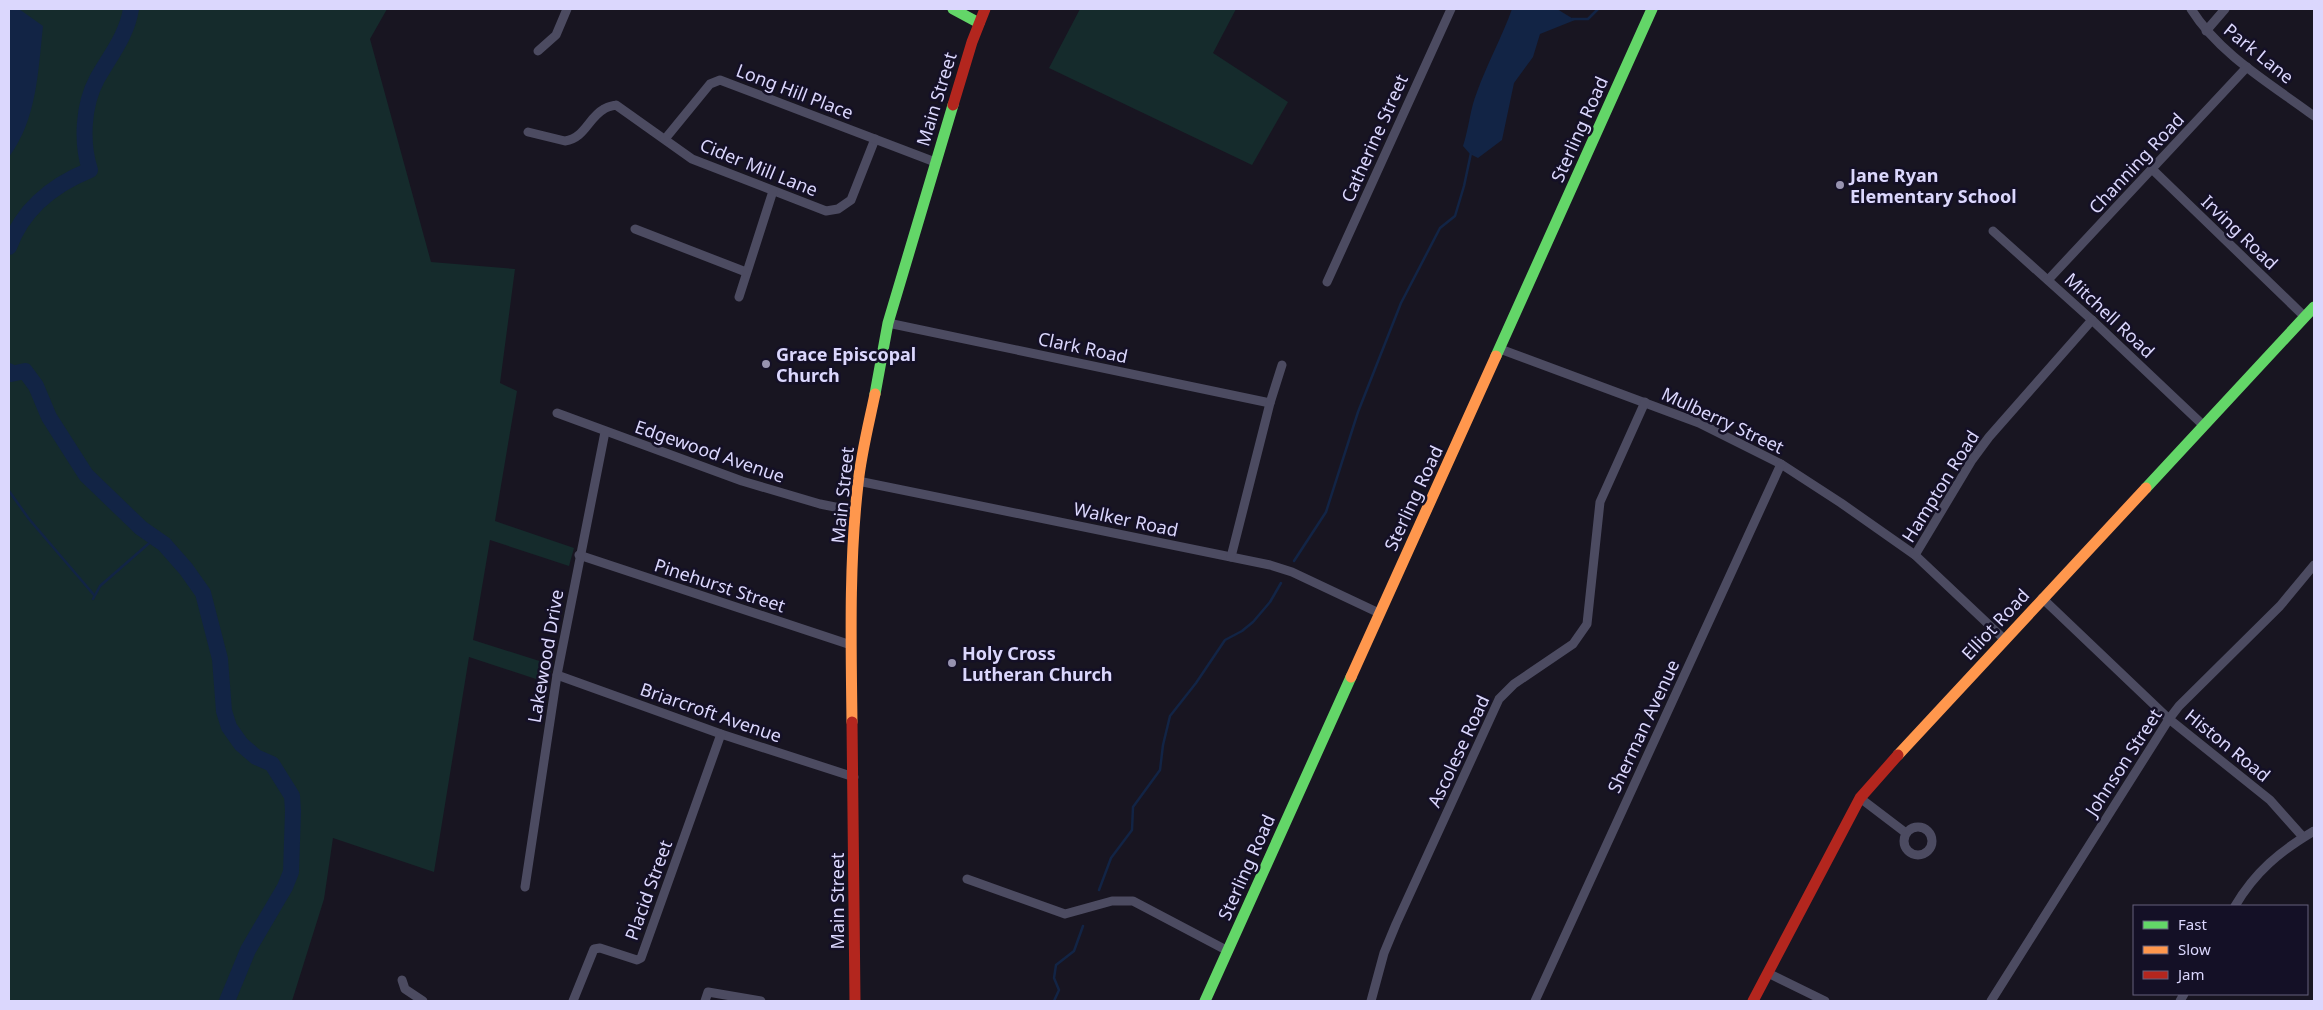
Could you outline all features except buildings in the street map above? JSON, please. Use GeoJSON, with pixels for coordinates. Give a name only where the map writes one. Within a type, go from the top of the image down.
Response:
{"type":"FeatureCollection","features":[{"type":"Feature","properties":{"kind":"street"},"geometry":{"type":"LineString","coordinates":[[538,51],[556,36],[567,9]]}},
{"type":"Feature","properties":{"kind":"street"},"geometry":{"type":"LineString","coordinates":[[953,9],[978,23]]}},
{"type":"Feature","properties":{"kind":"street","name":"Main Street"},"geometry":{"type":"LineString","coordinates":[[855,1001],[854,777],[851,645],[855,511],[858,480],[888,323],[935,162],[984,9]]}},
{"type":"Feature","properties":{"kind":"street","name":"Catherine Street"},"geometry":{"type":"LineString","coordinates":[[1327,282],[1451,9]]}},
{"type":"Feature","properties":{"kind":"street","name":"Sterling Road"},"geometry":{"type":"LineString","coordinates":[[1205,1001],[1652,9]]}},
{"type":"Feature","properties":{"kind":"street","name":"Park Lane"},"geometry":{"type":"LineString","coordinates":[[2191,9],[2206,31],[2248,67],[2314,116]]}},
{"type":"Feature","properties":{"kind":"street"},"geometry":{"type":"LineString","coordinates":[[2206,31],[2225,9]]}},
{"type":"Feature","properties":{"kind":"street","name":"Channing Road"},"geometry":{"type":"LineString","coordinates":[[2048,280],[2248,67]]}},
{"type":"Feature","properties":{"kind":"street","name":"Long Hill Place"},"geometry":{"type":"LineString","coordinates":[[665,139],[710,84],[720,80],[935,162]]}},
{"type":"Feature","properties":{"kind":"street","name":"Cider Mill Lane"},"geometry":{"type":"LineString","coordinates":[[528,132],[565,141],[578,138],[604,109],[616,105],[692,159],[826,211],[838,209],[852,200],[875,139]]}},
{"type":"Feature","properties":{"kind":"street","name":"Irving Road"},"geometry":{"type":"LineString","coordinates":[[2153,170],[2305,317]]}},
{"type":"Feature","properties":{"kind":"street"},"geometry":{"type":"LineString","coordinates":[[739,297],[773,191]]}},
{"type":"Feature","properties":{"kind":"street"},"geometry":{"type":"LineString","coordinates":[[636,229],[746,272]]}},
{"type":"Feature","properties":{"kind":"street","name":"Mitchell Road"},"geometry":{"type":"LineString","coordinates":[[1993,231],[2092,320],[2203,425]]}},
{"type":"Feature","properties":{"kind":"street","name":"Elliot Road"},"geometry":{"type":"LineString","coordinates":[[1754,1001],[1860,798],[2004,639],[2314,307]]}},
{"type":"Feature","properties":{"kind":"street","name":"Hampton Road"},"geometry":{"type":"LineString","coordinates":[[2004,639],[1915,555],[1972,460],[1989,436],[2092,320]]}},
{"type":"Feature","properties":{"kind":"street","name":"Clark Road"},"geometry":{"type":"LineString","coordinates":[[888,323],[1270,403]]}},
{"type":"Feature","properties":{"kind":"street","name":"Mulberry Street"},"geometry":{"type":"LineString","coordinates":[[1500,349],[1698,423],[1781,464],[1842,503],[1915,555]]}},
{"type":"Feature","properties":{"kind":"street"},"geometry":{"type":"LineString","coordinates":[[1231,557],[1270,403],[1282,365]]}},
{"type":"Feature","properties":{"kind":"street","name":"Ascolese Road"},"geometry":{"type":"LineString","coordinates":[[1371,1001],[1377,986],[1384,953],[1396,924],[1499,698],[1514,684],[1573,644],[1587,624],[1600,502],[1645,402]]}},
{"type":"Feature","properties":{"kind":"street","name":"Edgewood Avenue"},"geometry":{"type":"LineString","coordinates":[[557,413],[605,432],[786,495],[855,511]]}},
{"type":"Feature","properties":{"kind":"street","name":"Lakewood Drive"},"geometry":{"type":"LineString","coordinates":[[525,887],[557,675],[579,555],[605,432]]}},
{"type":"Feature","properties":{"kind":"street","name":"Sherman Avenue"},"geometry":{"type":"LineString","coordinates":[[1535,1001],[1781,464]]}},
{"type":"Feature","properties":{"kind":"street","name":"Walker Road"},"geometry":{"type":"LineString","coordinates":[[858,480],[1231,557],[1292,572],[1379,613]]}},
{"type":"Feature","properties":{"kind":"street","name":"Pinehurst Street"},"geometry":{"type":"LineString","coordinates":[[579,555],[851,645]]}},
{"type":"Feature","properties":{"kind":"street","name":"Johnson Street"},"geometry":{"type":"LineString","coordinates":[[1991,1001],[2169,718],[2178,706],[2280,606],[2314,565]]}},
{"type":"Feature","properties":{"kind":"street","name":"Histon Road"},"geometry":{"type":"LineString","coordinates":[[2042,598],[2169,718],[2270,800],[2303,837]]}},
{"type":"Feature","properties":{"kind":"street","name":"Briarcroft Avenue"},"geometry":{"type":"LineString","coordinates":[[557,675],[721,734],[854,777]]}},
{"type":"Feature","properties":{"kind":"street","name":"Placid Street"},"geometry":{"type":"LineString","coordinates":[[573,1001],[594,949],[600,948],[637,960],[641,958],[721,734]]}},
{"type":"Feature","properties":{"kind":"street"},"geometry":{"type":"LineString","coordinates":[[1860,798],[1906,833]]}},
{"type":"Feature","properties":{"kind":"street"},"geometry":{"type":"LineString","coordinates":[[2236,905],[2257,874],[2283,850],[2314,831]]}},
{"type":"Feature","properties":{"kind":"street"},"geometry":{"type":"LineString","coordinates":[[967,879],[1065,914],[1112,901],[1133,901],[1228,951]]}},
{"type":"Feature","properties":{"kind":"street"},"geometry":{"type":"LineString","coordinates":[[1768,973],[1825,1001]]}},
{"type":"Feature","properties":{"kind":"street"},"geometry":{"type":"LineString","coordinates":[[402,980],[405,989],[423,1001]]}},
{"type":"Feature","properties":{"kind":"street"},"geometry":{"type":"LineString","coordinates":[[707,997],[761,1001]]}},
{"type":"Feature","properties":{"kind":"green space"},"geometry":{"type":"Polygon","coordinates":[[[9,9],[387,9],[370,39],[431,262],[515,269],[500,383],[517,391],[495,521],[574,548],[569,566],[490,540],[473,640],[552,665],[548,683],[469,657],[434,872],[333,838],[324,899],[292,1001],[9,1001],[9,9]]]}},
{"type":"Feature","properties":{"kind":"green space"},"geometry":{"type":"Polygon","coordinates":[[[1080,9],[1236,9],[1213,53],[1288,102],[1252,165],[1049,68],[1080,9]]]}},
{"type":"Feature","properties":{"kind":"water"},"geometry":{"type":"Polygon","coordinates":[[[9,9],[19,9],[43,26],[35,95],[31,111],[18,142],[9,157],[9,9]]]}},
{"type":"Feature","properties":{"kind":"water"},"geometry":{"type":"Polygon","coordinates":[[[1512,9],[1557,9],[1575,20],[1540,34],[1533,57],[1514,83],[1502,140],[1478,158],[1470,154],[1463,146],[1475,98],[1512,9]]]}},
{"type":"Feature","properties":{"kind":"waterway"},"geometry":{"type":"LineString","coordinates":[[9,247],[15,233],[31,209],[64,183],[90,170],[85,148],[85,124],[89,100],[97,79],[122,37],[131,9]]}},
{"type":"Feature","properties":{"kind":"waterway"},"geometry":{"type":"LineString","coordinates":[[1572,19],[1588,19],[1598,9]]}},
{"type":"Feature","properties":{"kind":"waterway"},"geometry":{"type":"LineString","coordinates":[[1294,561],[1326,512],[1358,412],[1401,303],[1440,228],[1455,216],[1471,153]]}},
{"type":"Feature","properties":{"kind":"waterway"},"geometry":{"type":"LineString","coordinates":[[9,371],[11,374],[25,371],[36,386],[49,417],[86,475],[141,528],[164,544],[186,569],[203,593],[220,659],[224,711],[229,727],[241,744],[256,757],[272,764],[292,796],[291,872],[285,887],[248,950],[227,1001]]}},
{"type":"Feature","properties":{"kind":"waterway"},"geometry":{"type":"LineString","coordinates":[[9,491],[29,519],[94,595]]}},
{"type":"Feature","properties":{"kind":"waterway"},"geometry":{"type":"LineString","coordinates":[[93,599],[100,586],[155,538]]}},
{"type":"Feature","properties":{"kind":"waterway"},"geometry":{"type":"LineString","coordinates":[[1099,890],[1111,858],[1132,830],[1133,807],[1160,770],[1163,745],[1170,716],[1196,683],[1225,640],[1242,631],[1253,622],[1270,602],[1281,583]]}},
{"type":"Feature","properties":{"kind":"waterway"},"geometry":{"type":"LineString","coordinates":[[1054,1001],[1059,990],[1054,978],[1056,965],[1074,951],[1083,926]]}},
{"type":"Feature","properties":{"kind":"traffic: fast"},"geometry":{"type":"LineString","coordinates":[[953,9],[979,23]]}},
{"type":"Feature","properties":{"kind":"traffic: fast"},"geometry":{"type":"LineString","coordinates":[[1496,356],[1652,9]]}},
{"type":"Feature","properties":{"kind":"traffic: fast"},"geometry":{"type":"LineString","coordinates":[[875,394],[888,323],[953,105]]}},
{"type":"Feature","properties":{"kind":"traffic: fast"},"geometry":{"type":"LineString","coordinates":[[2146,488],[2314,307]]}},
{"type":"Feature","properties":{"kind":"traffic: fast"},"geometry":{"type":"LineString","coordinates":[[1205,1001],[1351,677]]}},
{"type":"Feature","properties":{"kind":"traffic: slow"},"geometry":{"type":"LineString","coordinates":[[1351,677],[1496,356]]}},
{"type":"Feature","properties":{"kind":"traffic: slow"},"geometry":{"type":"LineString","coordinates":[[852,722],[851,603],[855,513],[861,461],[875,394]]}},
{"type":"Feature","properties":{"kind":"traffic: slow"},"geometry":{"type":"LineString","coordinates":[[1898,755],[2146,488]]}},
{"type":"Feature","properties":{"kind":"traffic: jam"},"geometry":{"type":"LineString","coordinates":[[953,105],[972,42],[985,9]]}},
{"type":"Feature","properties":{"kind":"traffic: jam"},"geometry":{"type":"LineString","coordinates":[[852,722],[855,1001]]}},
{"type":"Feature","properties":{"kind":"traffic: jam"},"geometry":{"type":"LineString","coordinates":[[1753,1001],[1860,798],[1898,755]]}},
{"type":"Feature","properties":{"kind":"place","name":"Jane Ryan Elementary School"},"geometry":{"type":"Point","coordinates":[1840,185]}},
{"type":"Feature","properties":{"kind":"place","name":"Grace Episcopal Church"},"geometry":{"type":"Point","coordinates":[766,364]}},
{"type":"Feature","properties":{"kind":"place","name":"Holy Cross Lutheran Church"},"geometry":{"type":"Point","coordinates":[952,663]}}]}
